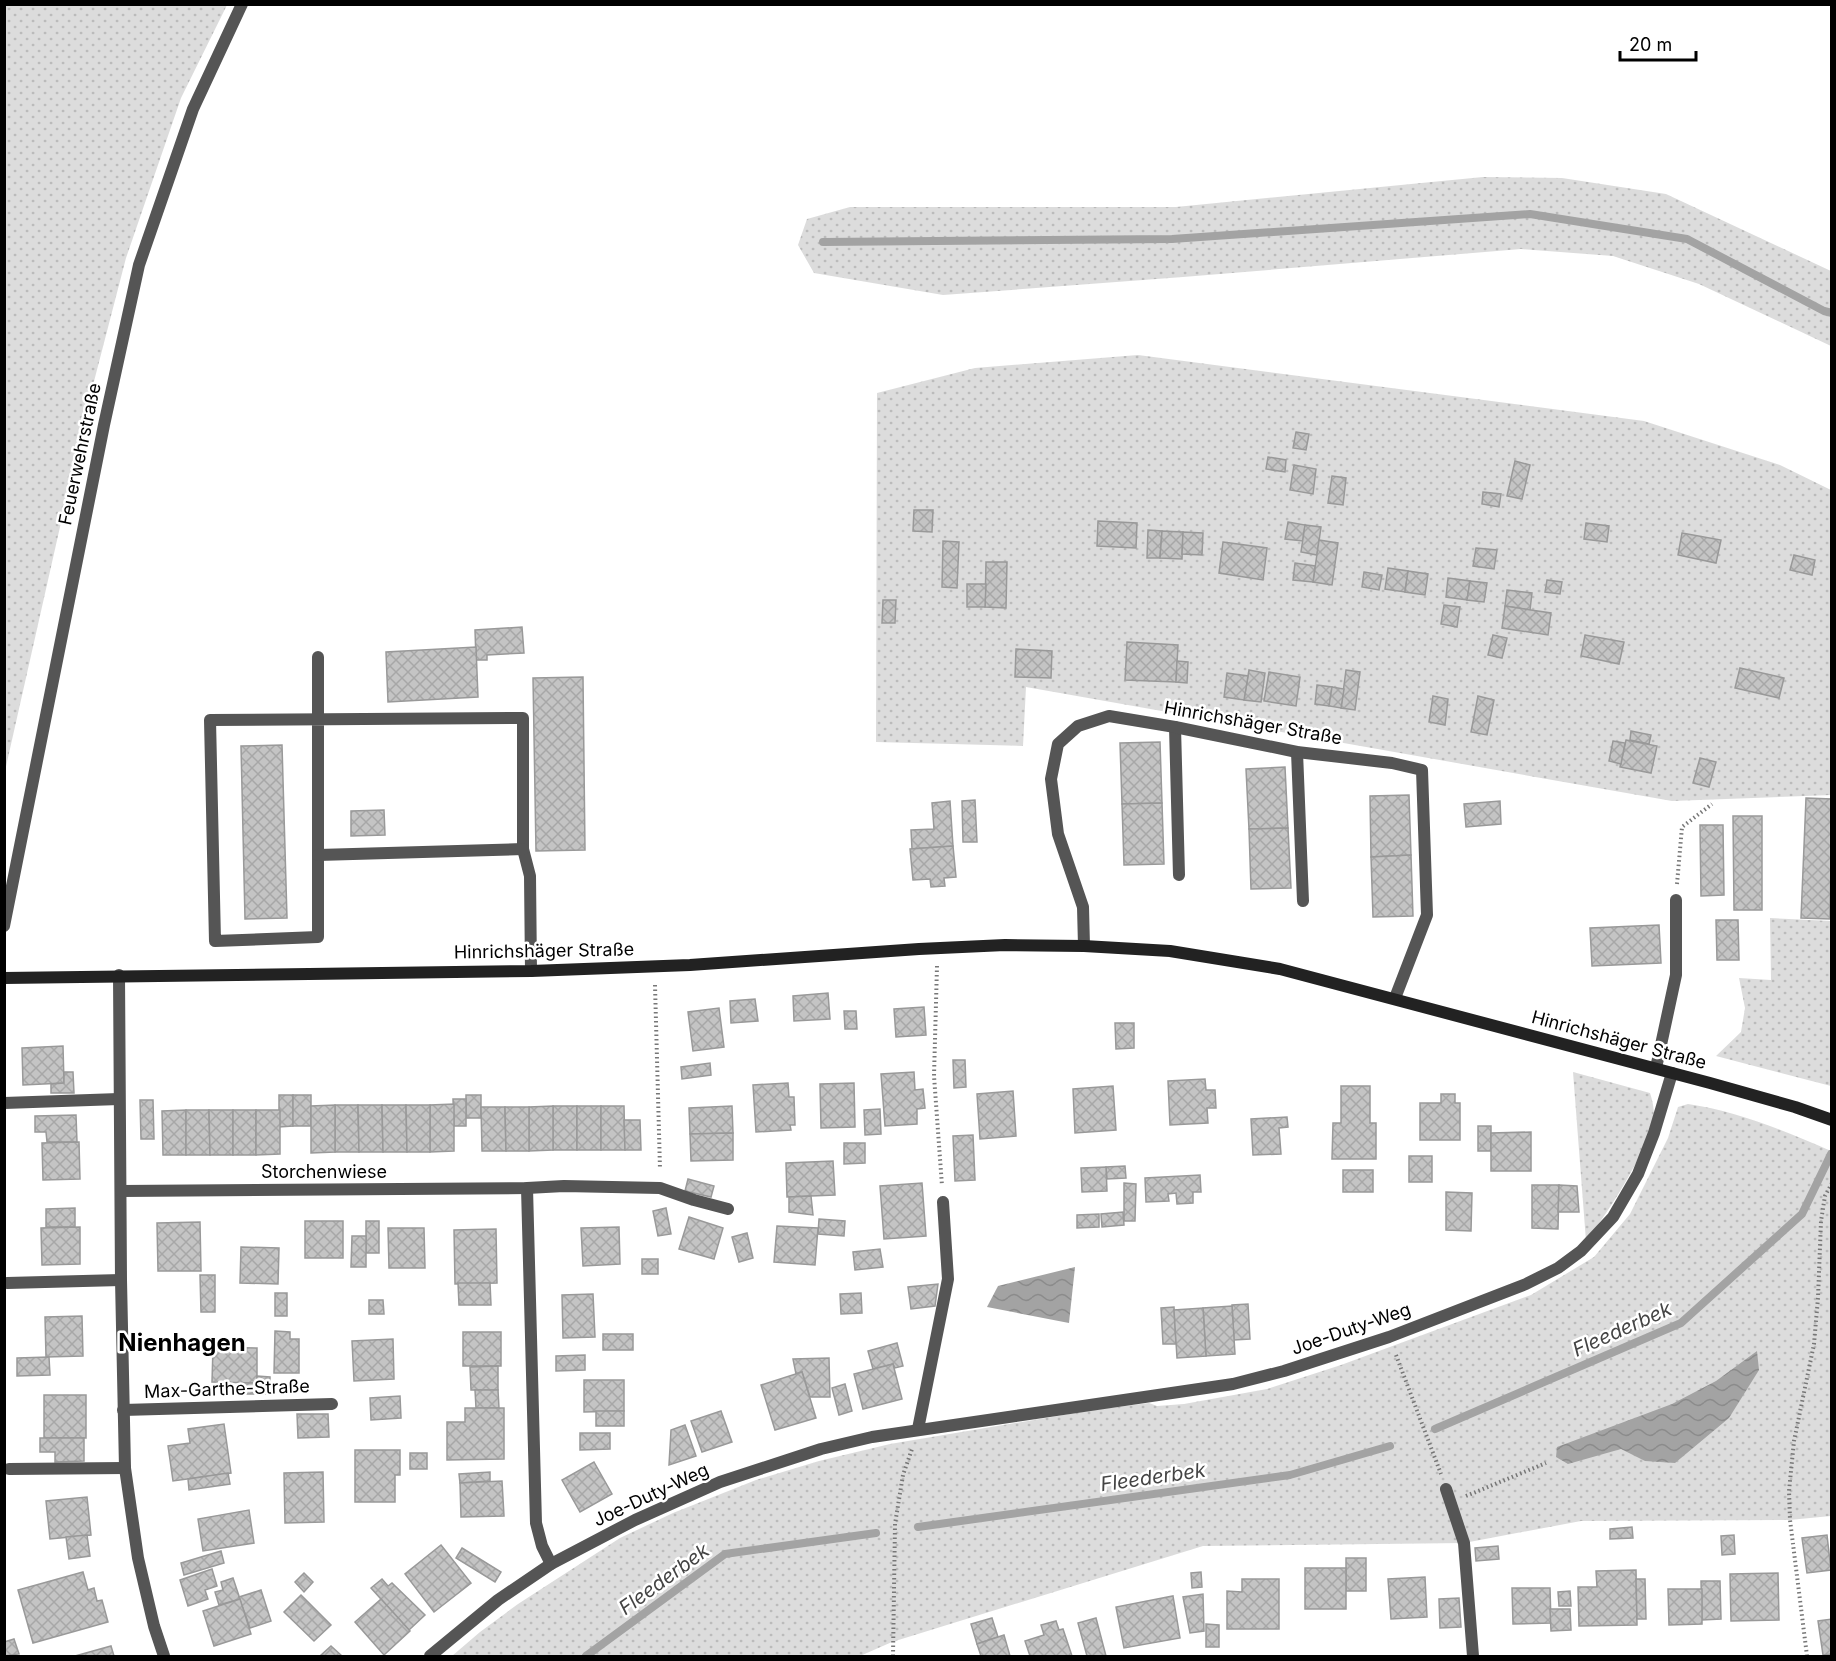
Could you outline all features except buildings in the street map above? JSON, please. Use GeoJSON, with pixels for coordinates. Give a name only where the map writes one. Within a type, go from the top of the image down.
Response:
{"type":"FeatureCollection","features":[{"type":"Feature","properties":{"kind":"main road","name":"Hinrichshäger Straße"},"geometry":{"type":"LineString","coordinates":[[4,978],[531,971],[654,967],[1005,945],[1084,946],[1170,951],[1280,969],[1395,998],[1656,1068],[1795,1107],[1832,1120]]}},
{"type":"Feature","properties":{"kind":"street","name":"Feuerwehrstraße"},"geometry":{"type":"LineString","coordinates":[[4,926],[101,436],[139,265],[193,109],[242,4]]}},
{"type":"Feature","properties":{"kind":"street"},"geometry":{"type":"LineString","coordinates":[[318,657],[316,719],[318,937],[215,941],[210,720],[316,719],[523,718],[523,849],[530,876],[531,971]]}},
{"type":"Feature","properties":{"kind":"street","name":"Hinrichshäger Straße"},"geometry":{"type":"LineString","coordinates":[[1084,946],[1083,907],[1058,834],[1051,779],[1058,744],[1078,726],[1109,716],[1297,752],[1392,763],[1422,770],[1427,915],[1395,998]]}},
{"type":"Feature","properties":{"kind":"street"},"geometry":{"type":"LineString","coordinates":[[1175,727],[1179,875]]}},
{"type":"Feature","properties":{"kind":"street"},"geometry":{"type":"LineString","coordinates":[[1297,752],[1303,901]]}},
{"type":"Feature","properties":{"kind":"street"},"geometry":{"type":"LineString","coordinates":[[318,855],[523,849]]}},
{"type":"Feature","properties":{"kind":"street"},"geometry":{"type":"LineString","coordinates":[[1656,1068],[1677,975],[1676,900]]}},
{"type":"Feature","properties":{"kind":"street","name":"Max-Garthe-Straße"},"geometry":{"type":"LineString","coordinates":[[119,975],[125,1468],[138,1558],[154,1626],[164,1656]]}},
{"type":"Feature","properties":{"kind":"street","name":"Joe-Duty-Weg"},"geometry":{"type":"LineString","coordinates":[[430,1656],[498,1600],[551,1563],[635,1520],[720,1482],[821,1449],[872,1437],[1233,1384],[1284,1371],[1389,1337],[1526,1284],[1557,1268],[1581,1251],[1613,1217],[1638,1174],[1654,1133],[1672,1073]]}},
{"type":"Feature","properties":{"kind":"street"},"geometry":{"type":"LineString","coordinates":[[4,1103],[119,1099]]}},
{"type":"Feature","properties":{"kind":"street","name":"Storchenwiese"},"geometry":{"type":"LineString","coordinates":[[121,1191],[564,1186],[660,1188],[728,1209]]}},
{"type":"Feature","properties":{"kind":"street"},"geometry":{"type":"LineString","coordinates":[[527,1188],[536,1523],[542,1545],[551,1563]]}},
{"type":"Feature","properties":{"kind":"street"},"geometry":{"type":"LineString","coordinates":[[918,1429],[948,1280],[943,1202]]}},
{"type":"Feature","properties":{"kind":"street"},"geometry":{"type":"LineString","coordinates":[[7,1283],[121,1280]]}},
{"type":"Feature","properties":{"kind":"street","name":"Max-Garthe-Straße"},"geometry":{"type":"LineString","coordinates":[[123,1410],[332,1404]]}},
{"type":"Feature","properties":{"kind":"street"},"geometry":{"type":"LineString","coordinates":[[9,1469],[125,1468]]}},
{"type":"Feature","properties":{"kind":"street"},"geometry":{"type":"LineString","coordinates":[[1446,1489],[1464,1543],[1473,1656]]}},
{"type":"Feature","properties":{"kind":"path"},"geometry":{"type":"LineString","coordinates":[[1676,900],[1682,827],[1712,804]]}},
{"type":"Feature","properties":{"kind":"path"},"geometry":{"type":"LineString","coordinates":[[936,948],[934,1076],[943,1202]]}},
{"type":"Feature","properties":{"kind":"path"},"geometry":{"type":"LineString","coordinates":[[654,967],[660,1188]]}},
{"type":"Feature","properties":{"kind":"path"},"geometry":{"type":"LineString","coordinates":[[1808,1656],[1790,1520],[1789,1491],[1794,1441],[1814,1344],[1822,1212],[1825,1196],[1832,1184]]}},
{"type":"Feature","properties":{"kind":"path"},"geometry":{"type":"LineString","coordinates":[[1389,1337],[1446,1489]]}},
{"type":"Feature","properties":{"kind":"path"},"geometry":{"type":"LineString","coordinates":[[893,1656],[895,1524],[903,1475],[918,1429]]}},
{"type":"Feature","properties":{"kind":"path"},"geometry":{"type":"LineString","coordinates":[[1452,1502],[1546,1463]]}},
{"type":"Feature","properties":{"kind":"shaded area"},"geometry":{"type":"Polygon","coordinates":[[[5,4],[227,5],[181,98],[126,258],[85,416],[5,771],[5,4]]]}},
{"type":"Feature","properties":{"kind":"shaded area"},"geometry":{"type":"Polygon","coordinates":[[[1483,177],[1562,178],[1666,194],[1831,271],[1831,346],[1699,284],[1613,256],[1521,249],[943,295],[814,273],[798,245],[807,219],[850,207],[1176,207],[1483,177]]]}},
{"type":"Feature","properties":{"kind":"shaded area"},"geometry":{"type":"Polygon","coordinates":[[[1138,355],[1644,421],[1780,465],[1831,490],[1831,795],[1672,801],[1026,687],[1023,746],[876,742],[877,393],[975,368],[1138,355]]]}},
{"type":"Feature","properties":{"kind":"shaded area"},"geometry":{"type":"Polygon","coordinates":[[[1770,918],[1831,921],[1831,1086],[1716,1056],[1741,1032],[1745,1008],[1739,978],[1771,980],[1770,918]]]}},
{"type":"Feature","properties":{"kind":"shaded area"},"geometry":{"type":"Polygon","coordinates":[[[1573,1072],[1650,1093],[1654,1111],[1650,1132],[1641,1153],[1625,1183],[1586,1241],[1573,1072]]]}},
{"type":"Feature","properties":{"kind":"shaded area"},"geometry":{"type":"Polygon","coordinates":[[[1688,1104],[1725,1111],[1778,1129],[1831,1151],[1831,1516],[1789,1520],[1581,1521],[1464,1543],[1203,1546],[892,1642],[860,1656],[452,1656],[518,1604],[620,1538],[673,1513],[756,1480],[819,1461],[890,1444],[1093,1410],[1149,1403],[1157,1406],[1184,1404],[1267,1389],[1341,1365],[1531,1295],[1594,1257],[1630,1214],[1668,1138],[1678,1107],[1688,1104]]]}},
{"type":"Feature","properties":{"kind":"water"},"geometry":{"type":"Polygon","coordinates":[[[1075,1267],[1069,1323],[987,1307],[998,1286],[1075,1267]]]}},
{"type":"Feature","properties":{"kind":"water"},"geometry":{"type":"Polygon","coordinates":[[[1757,1351],[1759,1370],[1729,1418],[1675,1463],[1645,1461],[1621,1449],[1568,1464],[1556,1457],[1557,1447],[1672,1404],[1716,1381],[1757,1351]]]}},
{"type":"Feature","properties":{"kind":"waterway"},"geometry":{"type":"LineString","coordinates":[[823,242],[1172,239],[1530,214],[1687,239],[1824,311],[1832,313]]}},
{"type":"Feature","properties":{"kind":"waterway","name":"Fleederbek"},"geometry":{"type":"LineString","coordinates":[[1435,1429],[1681,1323],[1802,1214],[1831,1154]]}},
{"type":"Feature","properties":{"kind":"waterway","name":"Fleederbek"},"geometry":{"type":"LineString","coordinates":[[918,1527],[1290,1475],[1390,1446]]}},
{"type":"Feature","properties":{"kind":"waterway","name":"Fleederbek"},"geometry":{"type":"LineString","coordinates":[[586,1656],[725,1554],[876,1533]]}},
{"type":"Feature","properties":{"kind":"district","name":"Nienhagen"},"geometry":{"type":"Point","coordinates":[182,1343]}}]}
